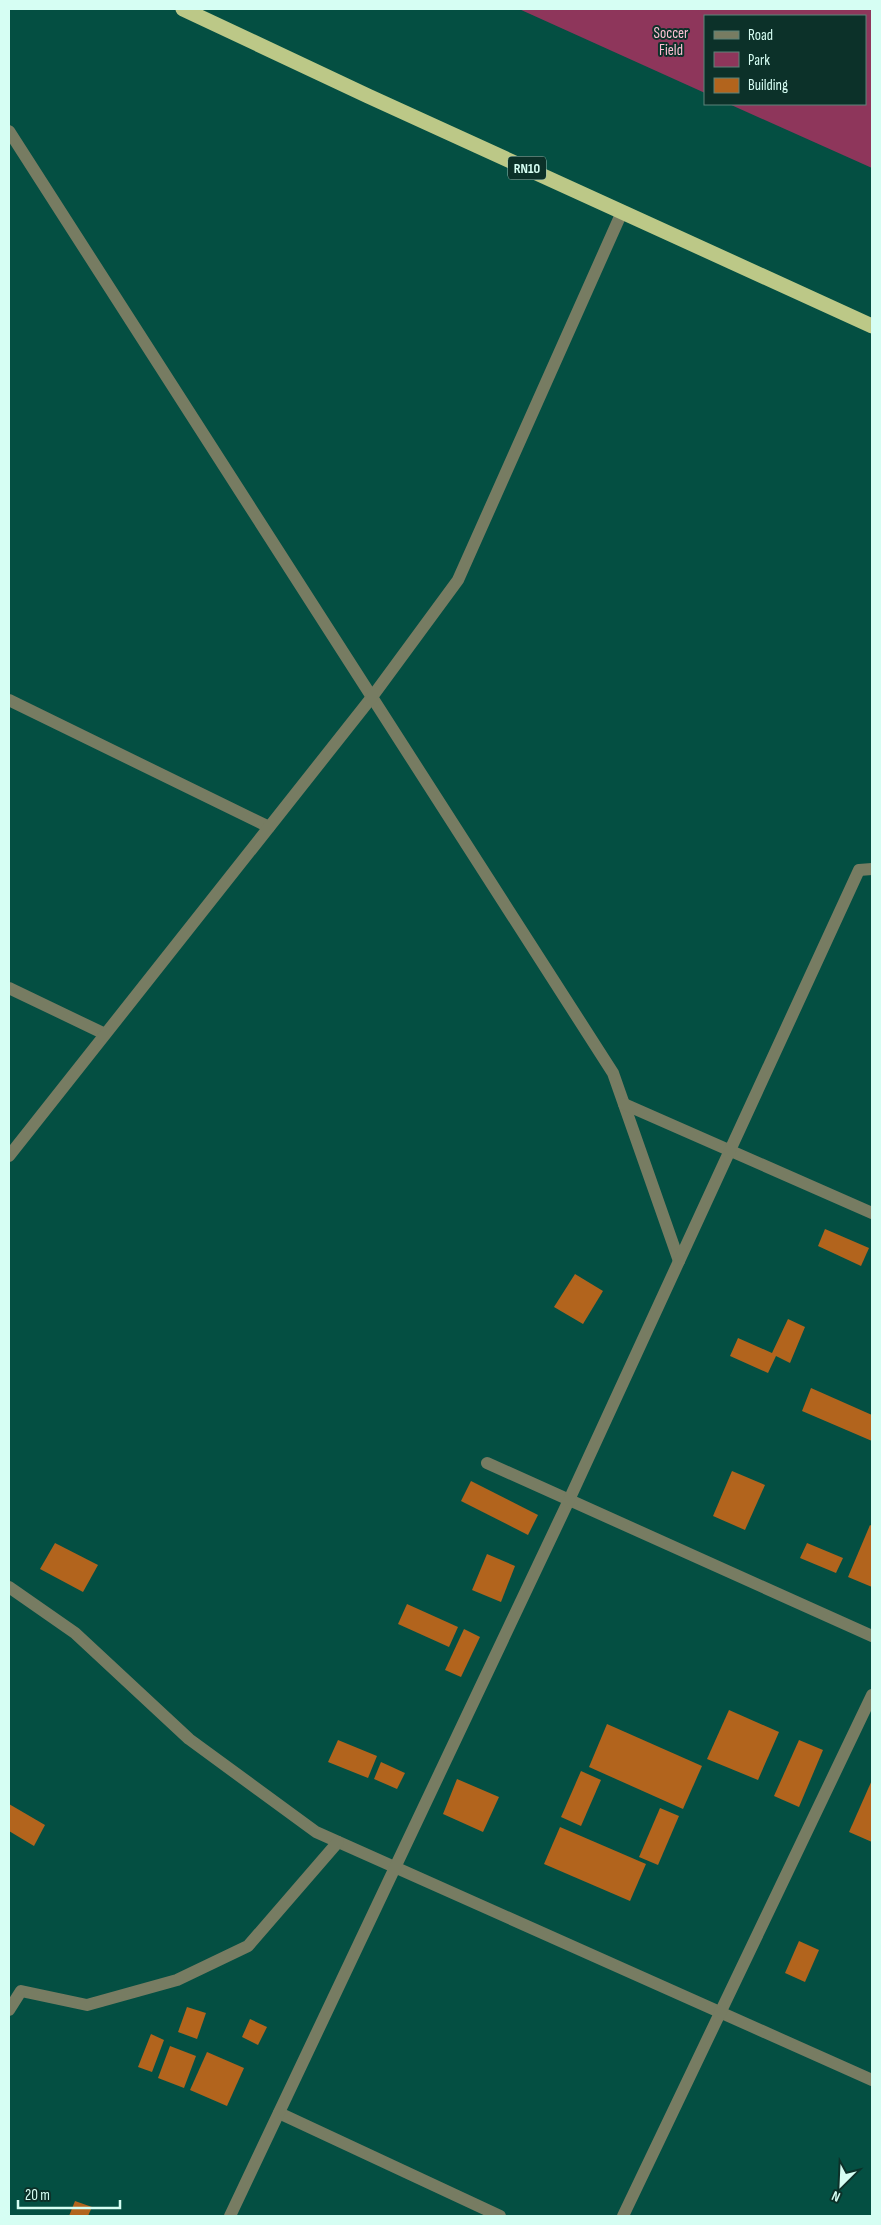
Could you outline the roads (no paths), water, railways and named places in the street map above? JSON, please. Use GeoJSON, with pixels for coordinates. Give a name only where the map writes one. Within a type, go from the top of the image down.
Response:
{"type":"FeatureCollection","features":[{"type":"Feature","properties":{"kind":"highway","name":"RN10"},"geometry":{"type":"LineString","coordinates":[[182,9],[872,326]]}},
{"type":"Feature","properties":{"kind":"street"},"geometry":{"type":"LineString","coordinates":[[9,131],[613,1072],[679,1261]]}},
{"type":"Feature","properties":{"kind":"street"},"geometry":{"type":"LineString","coordinates":[[9,1156],[372,697],[458,580],[622,212]]}},
{"type":"Feature","properties":{"kind":"street"},"geometry":{"type":"LineString","coordinates":[[9,700],[269,827]]}},
{"type":"Feature","properties":{"kind":"street"},"geometry":{"type":"LineString","coordinates":[[230,2216],[569,1500],[859,870],[872,869]]}},
{"type":"Feature","properties":{"kind":"street"},"geometry":{"type":"LineString","coordinates":[[9,988],[105,1034]]}},
{"type":"Feature","properties":{"kind":"street"},"geometry":{"type":"LineString","coordinates":[[624,1104],[872,1213]]}},
{"type":"Feature","properties":{"kind":"street"},"geometry":{"type":"LineString","coordinates":[[486,1463],[872,1636]]}},
{"type":"Feature","properties":{"kind":"street"},"geometry":{"type":"LineString","coordinates":[[9,1588],[75,1633],[189,1739],[316,1832],[872,2080]]}},
{"type":"Feature","properties":{"kind":"street"},"geometry":{"type":"LineString","coordinates":[[623,2216],[872,1695]]}},
{"type":"Feature","properties":{"kind":"street"},"geometry":{"type":"LineString","coordinates":[[9,2010],[21,1992],[87,2005],[177,1980],[248,1946],[338,1842]]}},
{"type":"Feature","properties":{"kind":"street"},"geometry":{"type":"LineString","coordinates":[[279,2113],[500,2216]]}},
{"type":"Feature","properties":{"kind":"park label","name":"Soccer Field"},"geometry":{"type":"Point","coordinates":[671,42]}}]}
